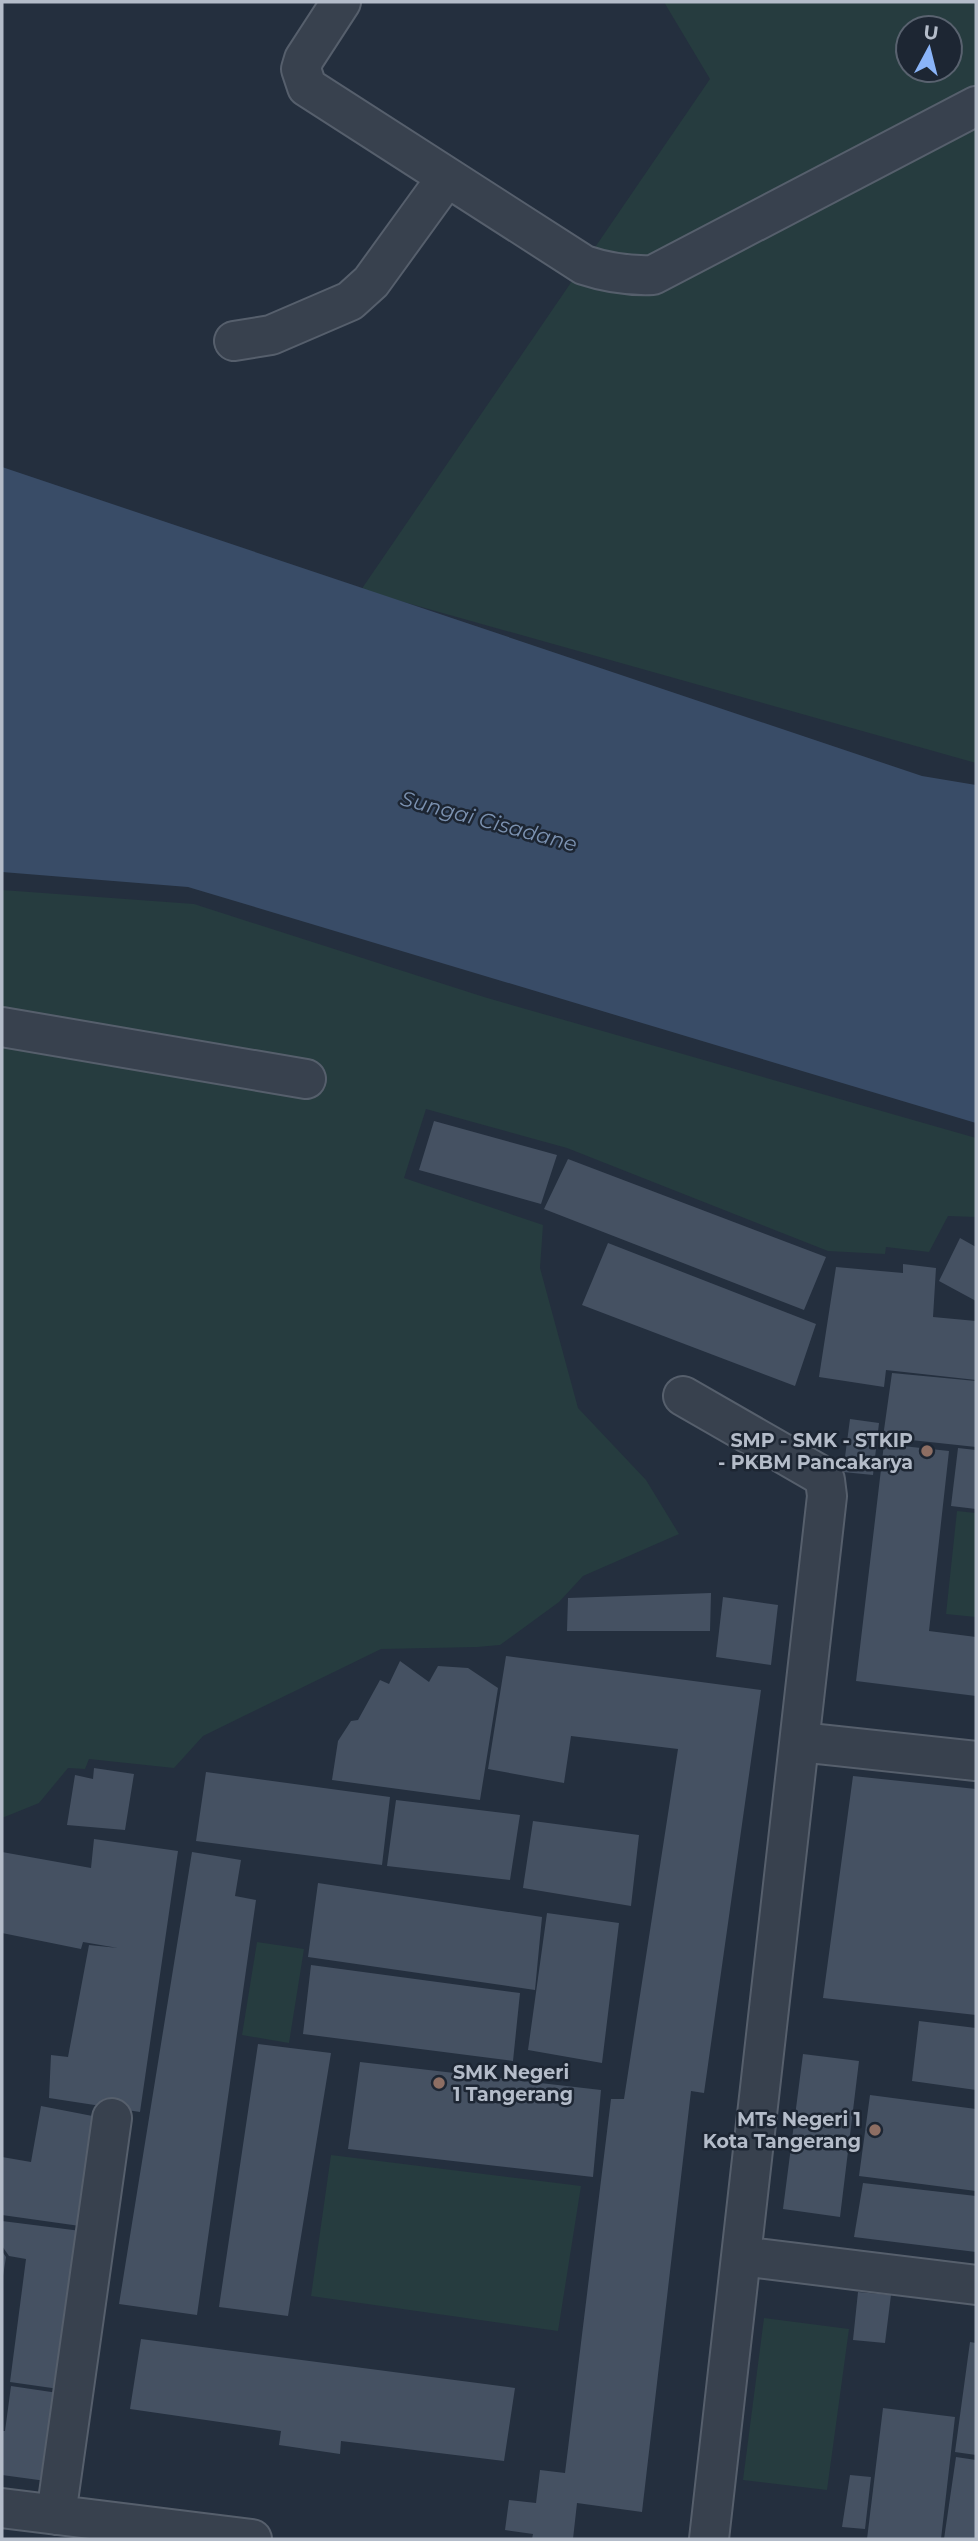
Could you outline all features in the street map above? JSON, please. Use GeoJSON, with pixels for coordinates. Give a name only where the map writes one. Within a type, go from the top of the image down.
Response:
{"type":"FeatureCollection","features":[{"type":"Feature","properties":{"kind":"street"},"geometry":{"type":"LineString","coordinates":[[341,2],[304,59],[301,69],[307,87],[584,265],[631,276],[653,275],[976,106]]}},
{"type":"Feature","properties":{"kind":"street"},"geometry":{"type":"LineString","coordinates":[[234,341],[271,335],[350,301],[371,282],[447,177]]}},
{"type":"Feature","properties":{"kind":"street"},"geometry":{"type":"LineString","coordinates":[[2,1027],[306,1079]]}},
{"type":"Feature","properties":{"kind":"street"},"geometry":{"type":"LineString","coordinates":[[683,1395],[817,1473],[825,1480],[827,1496],[709,2539]]}},
{"type":"Feature","properties":{"kind":"street"},"geometry":{"type":"LineString","coordinates":[[800,1742],[976,1761]]}},
{"type":"Feature","properties":{"kind":"street"},"geometry":{"type":"LineString","coordinates":[[56,2515],[112,2118]]}},
{"type":"Feature","properties":{"kind":"street"},"geometry":{"type":"LineString","coordinates":[[741,2256],[976,2285]]}},
{"type":"Feature","properties":{"kind":"street"},"geometry":{"type":"LineString","coordinates":[[2,2508],[252,2539]]}},
{"type":"Feature","properties":{"kind":"green space"},"geometry":{"type":"Polygon","coordinates":[[[664,2],[976,2],[976,763],[361,590],[710,79],[664,2]]]}},
{"type":"Feature","properties":{"kind":"green space"},"geometry":{"type":"Polygon","coordinates":[[[2,890],[194,904],[484,997],[976,1138],[976,1217],[948,1216],[929,1252],[886,1247],[885,1254],[828,1251],[567,1148],[426,1109],[404,1178],[543,1225],[540,1268],[578,1408],[646,1480],[679,1534],[583,1576],[559,1602],[500,1645],[381,1649],[203,1736],[174,1768],[89,1759],[85,1769],[68,1768],[39,1803],[2,1818],[2,890]]]}},
{"type":"Feature","properties":{"kind":"green space"},"geometry":{"type":"Polygon","coordinates":[[[957,1511],[976,1513],[976,1617],[946,1614],[957,1511]]]}},
{"type":"Feature","properties":{"kind":"green space"},"geometry":{"type":"Polygon","coordinates":[[[257,1942],[304,1949],[289,2043],[242,2035],[257,1942]]]}},
{"type":"Feature","properties":{"kind":"green space"},"geometry":{"type":"Polygon","coordinates":[[[331,2155],[581,2186],[558,2331],[311,2296],[331,2155]]]}},
{"type":"Feature","properties":{"kind":"green space"},"geometry":{"type":"Polygon","coordinates":[[[764,2318],[849,2329],[827,2490],[743,2480],[764,2318]]]}},
{"type":"Feature","properties":{"kind":"water","name":"Sungai Cisadane"},"geometry":{"type":"Polygon","coordinates":[[[2,467],[922,776],[976,785],[976,1123],[188,887],[2,872],[2,467]]]}},
{"type":"Feature","properties":{"kind":"building"},"geometry":{"type":"Polygon","coordinates":[[[434,1121],[557,1155],[541,1204],[419,1170],[434,1121]]]}},
{"type":"Feature","properties":{"kind":"building"},"geometry":{"type":"Polygon","coordinates":[[[568,1159],[826,1257],[804,1310],[544,1209],[568,1159]]]}},
{"type":"Feature","properties":{"kind":"building"},"geometry":{"type":"Polygon","coordinates":[[[960,1238],[976,1247],[976,1301],[939,1281],[960,1238]]]}},
{"type":"Feature","properties":{"kind":"building"},"geometry":{"type":"Polygon","coordinates":[[[608,1243],[816,1324],[795,1386],[582,1305],[608,1243]]]}},
{"type":"Feature","properties":{"kind":"building"},"geometry":{"type":"Polygon","coordinates":[[[903,1264],[936,1268],[933,1317],[976,1321],[976,1380],[886,1370],[884,1387],[819,1377],[836,1267],[903,1273],[903,1264]]]}},
{"type":"Feature","properties":{"kind":"building"},"geometry":{"type":"Polygon","coordinates":[[[892,1373],[976,1381],[976,1447],[883,1437],[892,1373]]]}},
{"type":"Feature","properties":{"kind":"building"},"geometry":{"type":"Polygon","coordinates":[[[850,1419],[879,1423],[873,1475],[843,1472],[850,1419]]]}},
{"type":"Feature","properties":{"kind":"building"},"geometry":{"type":"Polygon","coordinates":[[[884,1444],[949,1451],[929,1631],[976,1637],[976,1696],[856,1681],[884,1444]]]}},
{"type":"Feature","properties":{"kind":"building"},"geometry":{"type":"Polygon","coordinates":[[[958,1448],[976,1450],[976,1509],[951,1506],[958,1448]]]}},
{"type":"Feature","properties":{"kind":"building"},"geometry":{"type":"Polygon","coordinates":[[[711,1593],[710,1631],[567,1631],[568,1598],[711,1593]]]}},
{"type":"Feature","properties":{"kind":"building"},"geometry":{"type":"Polygon","coordinates":[[[723,1597],[778,1605],[771,1665],[716,1657],[723,1597]]]}},
{"type":"Feature","properties":{"kind":"building"},"geometry":{"type":"Polygon","coordinates":[[[506,1656],[761,1690],[704,2093],[691,2091],[642,2512],[577,2503],[573,2539],[532,2539],[533,2534],[505,2530],[509,2500],[536,2503],[540,2470],[565,2473],[611,2099],[624,2099],[678,1749],[571,1736],[564,1783],[488,1769],[506,1656]]]}},
{"type":"Feature","properties":{"kind":"building"},"geometry":{"type":"Polygon","coordinates":[[[400,1661],[429,1682],[438,1666],[468,1668],[498,1688],[480,1800],[332,1780],[338,1741],[351,1721],[358,1720],[380,1680],[389,1684],[400,1661]]]}},
{"type":"Feature","properties":{"kind":"building"},"geometry":{"type":"Polygon","coordinates":[[[94,1768],[134,1774],[125,1830],[67,1825],[75,1775],[93,1779],[94,1768]]]}},
{"type":"Feature","properties":{"kind":"building"},"geometry":{"type":"Polygon","coordinates":[[[206,1772],[390,1797],[382,1865],[196,1841],[206,1772]]]}},
{"type":"Feature","properties":{"kind":"building"},"geometry":{"type":"Polygon","coordinates":[[[853,1776],[976,1789],[976,2015],[823,1998],[853,1776]]]}},
{"type":"Feature","properties":{"kind":"building"},"geometry":{"type":"Polygon","coordinates":[[[396,1800],[520,1815],[510,1880],[387,1866],[396,1800]]]}},
{"type":"Feature","properties":{"kind":"building"},"geometry":{"type":"Polygon","coordinates":[[[533,1821],[639,1835],[631,1906],[523,1888],[533,1821]]]}},
{"type":"Feature","properties":{"kind":"building"},"geometry":{"type":"Polygon","coordinates":[[[94,1839],[178,1851],[140,2112],[49,2098],[51,2055],[68,2057],[89,1945],[118,1948],[83,1942],[81,1949],[2,1933],[2,1852],[91,1868],[94,1839]]]}},
{"type":"Feature","properties":{"kind":"building"},"geometry":{"type":"Polygon","coordinates":[[[192,1852],[241,1860],[235,1896],[256,1900],[197,2315],[119,2304],[192,1852]]]}},
{"type":"Feature","properties":{"kind":"building"},"geometry":{"type":"Polygon","coordinates":[[[318,1883],[542,1917],[535,1990],[308,1957],[318,1883]]]}},
{"type":"Feature","properties":{"kind":"building"},"geometry":{"type":"Polygon","coordinates":[[[547,1913],[619,1923],[602,2063],[528,2050],[547,1913]]]}},
{"type":"Feature","properties":{"kind":"building"},"geometry":{"type":"Polygon","coordinates":[[[311,1965],[520,1993],[513,2061],[303,2034],[311,1965]]]}},
{"type":"Feature","properties":{"kind":"building"},"geometry":{"type":"Polygon","coordinates":[[[919,2021],[976,2028],[976,2090],[912,2081],[919,2021]]]}},
{"type":"Feature","properties":{"kind":"building"},"geometry":{"type":"Polygon","coordinates":[[[258,2044],[331,2053],[288,2316],[219,2307],[258,2044]]]}},
{"type":"Feature","properties":{"kind":"building"},"geometry":{"type":"Polygon","coordinates":[[[803,2054],[859,2061],[840,2217],[783,2209],[803,2054]]]}},
{"type":"Feature","properties":{"kind":"building"},"geometry":{"type":"Polygon","coordinates":[[[360,2062],[601,2090],[593,2177],[348,2149],[360,2062]]]}},
{"type":"Feature","properties":{"kind":"building"},"geometry":{"type":"Polygon","coordinates":[[[870,2095],[976,2109],[976,2191],[859,2176],[870,2095]]]}},
{"type":"Feature","properties":{"kind":"building"},"geometry":{"type":"Polygon","coordinates":[[[41,2106],[108,2119],[87,2227],[2,2215],[2,2157],[31,2162],[41,2106]]]}},
{"type":"Feature","properties":{"kind":"building"},"geometry":{"type":"Polygon","coordinates":[[[863,2183],[976,2196],[976,2252],[854,2237],[863,2183]]]}},
{"type":"Feature","properties":{"kind":"building"},"geometry":{"type":"Polygon","coordinates":[[[2,2221],[81,2231],[59,2389],[10,2382],[26,2259],[9,2256],[2,2246],[2,2221]]]}},
{"type":"Feature","properties":{"kind":"building"},"geometry":{"type":"Polygon","coordinates":[[[2,2251],[6,2257],[3,2276],[2,2276],[2,2251]]]}},
{"type":"Feature","properties":{"kind":"building"},"geometry":{"type":"Polygon","coordinates":[[[858,2292],[891,2295],[885,2343],[853,2340],[858,2292]]]}},
{"type":"Feature","properties":{"kind":"building"},"geometry":{"type":"Polygon","coordinates":[[[141,2339],[515,2388],[504,2461],[341,2441],[340,2454],[279,2445],[281,2431],[130,2409],[141,2339]]]}},
{"type":"Feature","properties":{"kind":"building"},"geometry":{"type":"Polygon","coordinates":[[[970,2342],[976,2343],[976,2455],[955,2452],[970,2342]]]}},
{"type":"Feature","properties":{"kind":"building"},"geometry":{"type":"Polygon","coordinates":[[[11,2386],[58,2393],[46,2481],[2,2475],[2,2431],[5,2431],[11,2386]]]}},
{"type":"Feature","properties":{"kind":"building"},"geometry":{"type":"Polygon","coordinates":[[[883,2408],[955,2417],[941,2539],[867,2539],[883,2408]]]}},
{"type":"Feature","properties":{"kind":"building"},"geometry":{"type":"Polygon","coordinates":[[[956,2457],[976,2460],[976,2539],[944,2539],[956,2457]]]}},
{"type":"Feature","properties":{"kind":"building"},"geometry":{"type":"Polygon","coordinates":[[[850,2475],[871,2477],[865,2529],[842,2527],[850,2475]]]}},
{"type":"Feature","properties":{"kind":"place","name":"SMP - SMK - STKIP - PKBM Pancakarya"},"geometry":{"type":"Point","coordinates":[927,1451]}},
{"type":"Feature","properties":{"kind":"place","name":"SMK Negeri 1 Tangerang"},"geometry":{"type":"Point","coordinates":[439,2083]}},
{"type":"Feature","properties":{"kind":"place","name":"MTs Negeri 1 Kota Tangerang"},"geometry":{"type":"Point","coordinates":[875,2130]}}]}
